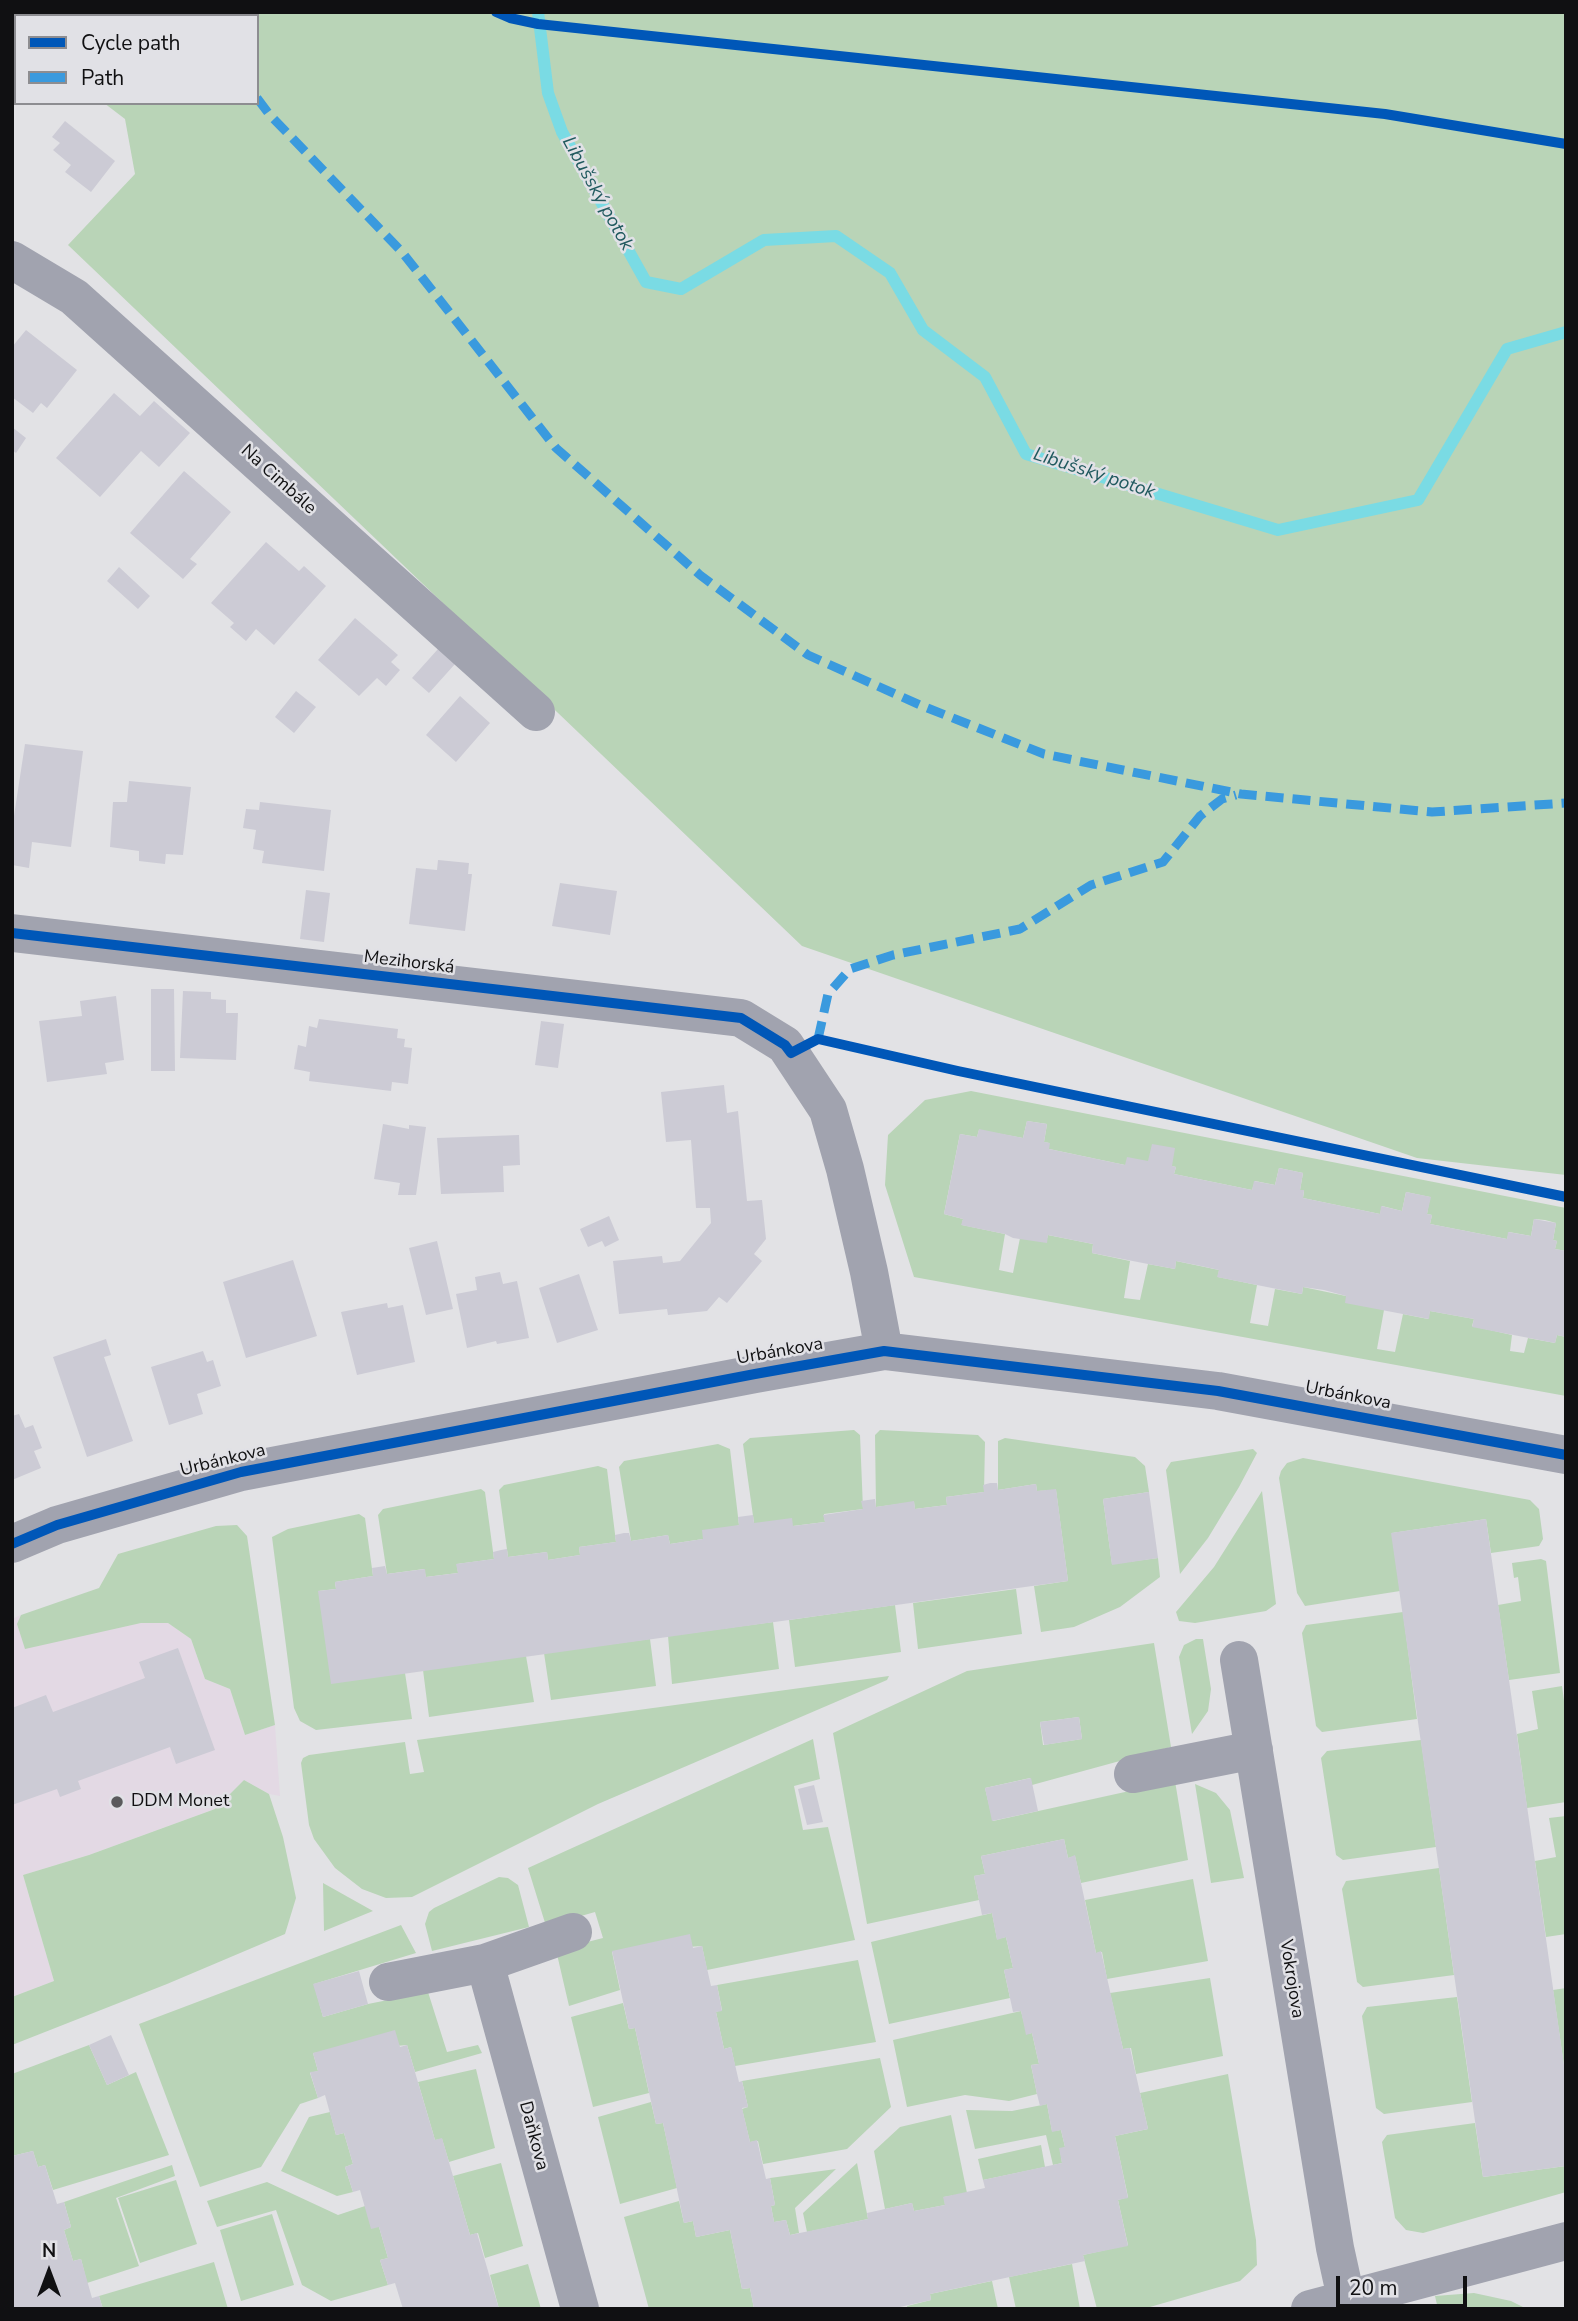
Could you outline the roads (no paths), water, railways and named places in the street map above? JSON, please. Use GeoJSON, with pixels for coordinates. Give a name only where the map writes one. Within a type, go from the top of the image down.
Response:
{"type":"FeatureCollection","features":[{"type":"Feature","properties":{"kind":"street","name":"Na Cimbále"},"geometry":{"type":"LineString","coordinates":[[12,260],[74,297],[536,712]]}},
{"type":"Feature","properties":{"kind":"street","name":"Mezihorská"},"geometry":{"type":"LineString","coordinates":[[12,933],[741,1018],[785,1045],[828,1110],[869,1272],[884,1351]]}},
{"type":"Feature","properties":{"kind":"street"},"geometry":{"type":"LineString","coordinates":[[12,958],[54,939]]}},
{"type":"Feature","properties":{"kind":"street","name":"Urbánkova"},"geometry":{"type":"LineString","coordinates":[[12,1544],[57,1525],[241,1472],[884,1351],[1218,1391],[1566,1455]]}},
{"type":"Feature","properties":{"kind":"street","name":"Vokrojova"},"geometry":{"type":"LineString","coordinates":[[1239,1660],[1335,2248],[1346,2298]]}},
{"type":"Feature","properties":{"kind":"street"},"geometry":{"type":"LineString","coordinates":[[1133,1774],[1254,1749]]}},
{"type":"Feature","properties":{"kind":"street"},"geometry":{"type":"LineString","coordinates":[[388,1982],[485,1963],[573,1931]]}},
{"type":"Feature","properties":{"kind":"street","name":"Daňkova"},"geometry":{"type":"LineString","coordinates":[[485,1963],[580,2309]]}},
{"type":"Feature","properties":{"kind":"street"},"geometry":{"type":"LineString","coordinates":[[1310,2309],[1565,2245]]}},
{"type":"Feature","properties":{"kind":"waterway","name":"Libušský potok"},"geometry":{"type":"LineString","coordinates":[[538,12],[548,93],[562,132],[646,282],[681,289],[764,240],[836,236],[890,273],[923,330],[985,377],[1026,454],[1278,530],[1418,500],[1507,349],[1566,332]]}},
{"type":"Feature","properties":{"kind":"place","name":"DDM Monet"},"geometry":{"type":"Point","coordinates":[117,1802]}}]}
